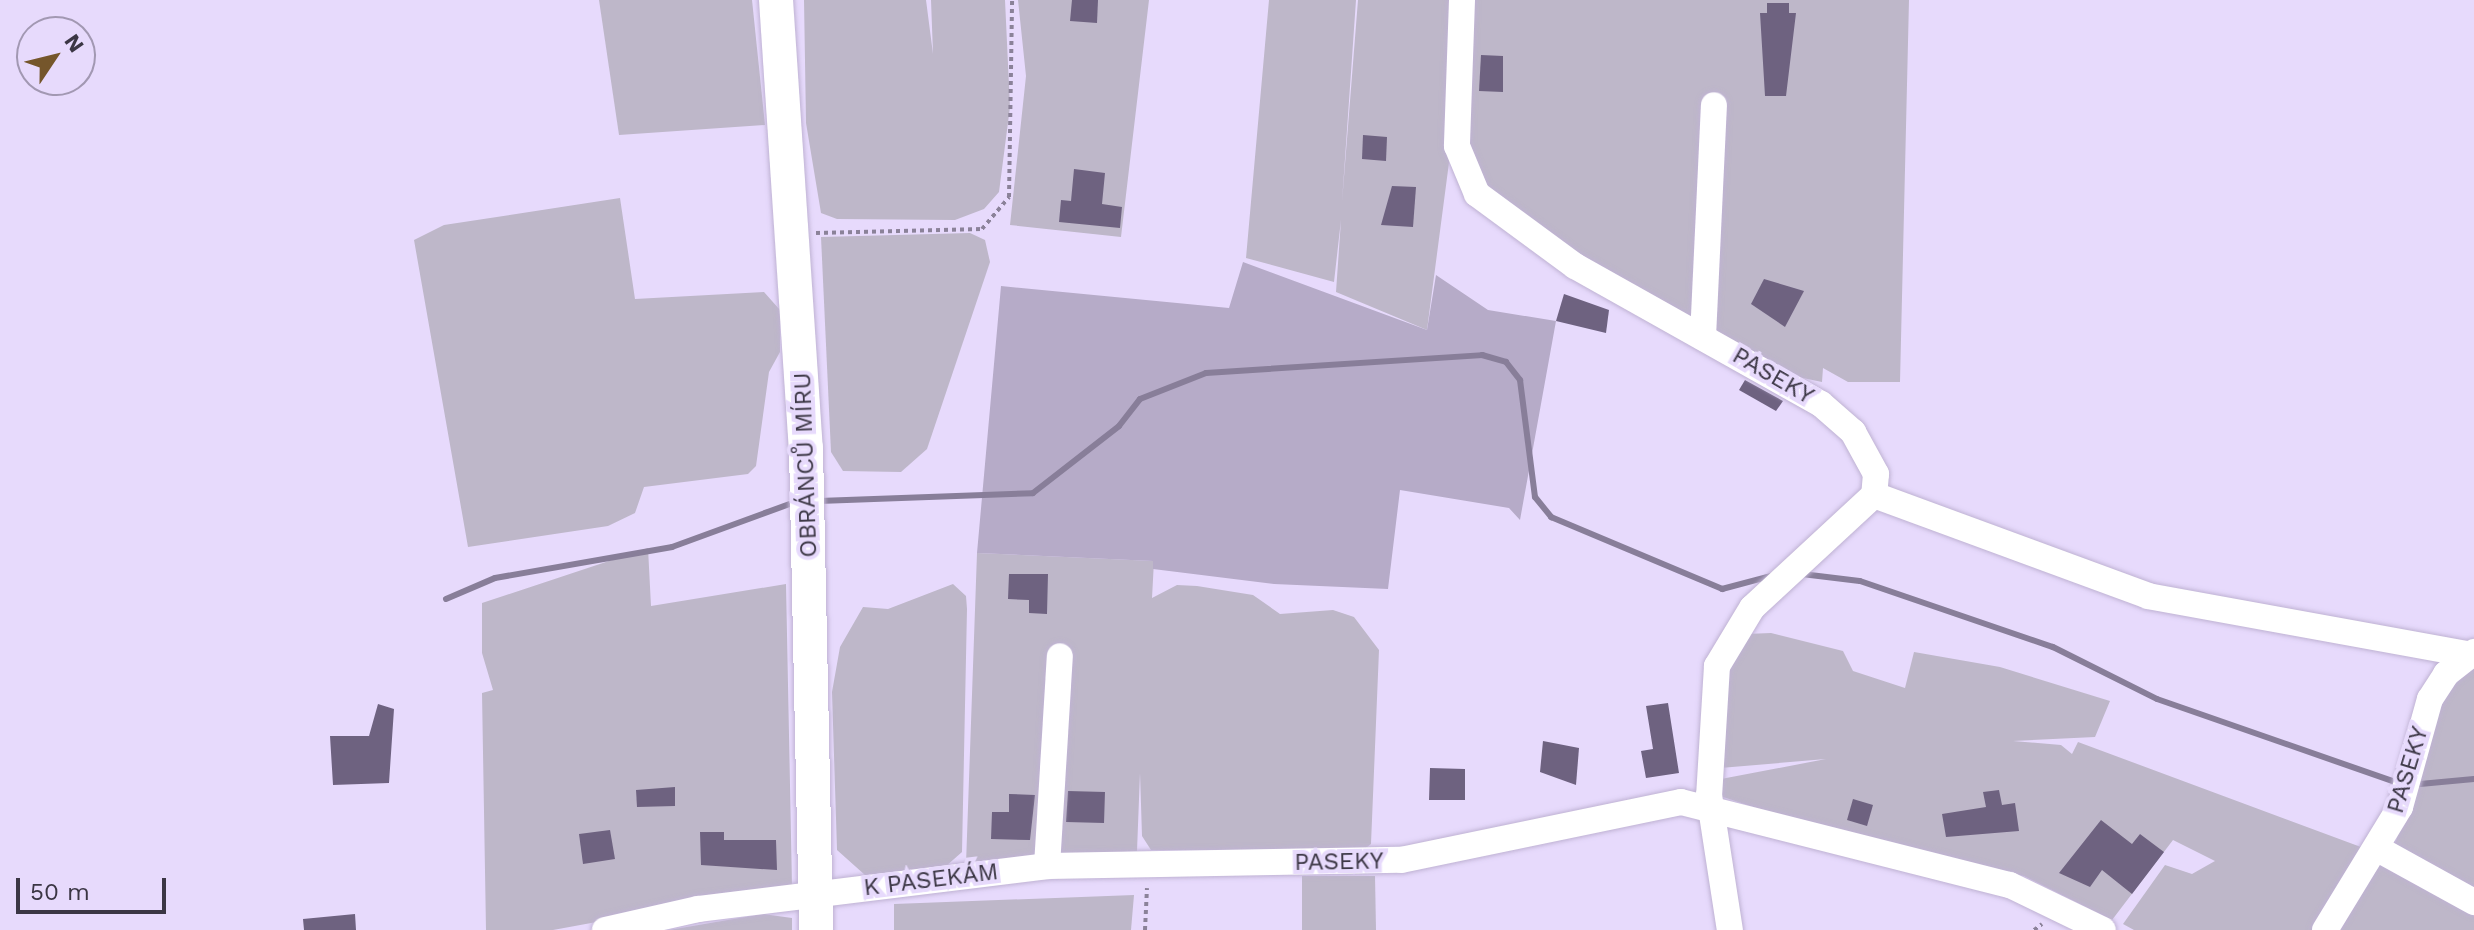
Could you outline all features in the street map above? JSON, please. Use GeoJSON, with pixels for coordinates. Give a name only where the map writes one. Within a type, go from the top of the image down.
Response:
{"type":"FeatureCollection","features":[{"type":"Feature","properties":{"kind":"main road","name":"OBRÁNCŮ MÍRU"},"geometry":{"type":"LineString","coordinates":[[776,0],[795,234],[816,930]]}},
{"type":"Feature","properties":{"kind":"street","name":"PASEKY"},"geometry":{"type":"LineString","coordinates":[[1462,0],[1455,124],[1461,166],[1477,194],[1575,266],[1703,337],[1842,421],[1872,461],[1874,495]]}},
{"type":"Feature","properties":{"kind":"street"},"geometry":{"type":"LineString","coordinates":[[1703,337],[1714,105]]}},
{"type":"Feature","properties":{"kind":"street"},"geometry":{"type":"LineString","coordinates":[[1730,930],[1713,809],[1717,666],[1740,622],[1788,572],[1874,495],[2148,596],[2471,653]]}},
{"type":"Feature","properties":{"kind":"street","name":"PASEKY"},"geometry":{"type":"LineString","coordinates":[[2325,930],[2378,849],[2404,796],[2430,699],[2471,653]]}},
{"type":"Feature","properties":{"kind":"street"},"geometry":{"type":"LineString","coordinates":[[1047,866],[1060,656]]}},
{"type":"Feature","properties":{"kind":"street","name":"PASEKY"},"geometry":{"type":"LineString","coordinates":[[1149,865],[1401,860],[1681,802],[2010,885],[2103,930]]}},
{"type":"Feature","properties":{"kind":"street"},"geometry":{"type":"LineString","coordinates":[[2378,849],[2474,902]]}},
{"type":"Feature","properties":{"kind":"street","name":"K PASEKÁM"},"geometry":{"type":"LineString","coordinates":[[605,930],[816,893],[1047,866],[1149,865]]}},
{"type":"Feature","properties":{"kind":"path"},"geometry":{"type":"LineString","coordinates":[[795,234],[982,229],[1009,197],[1012,0]]}},
{"type":"Feature","properties":{"kind":"path"},"geometry":{"type":"LineString","coordinates":[[1145,930],[1149,865]]}},
{"type":"Feature","properties":{"kind":"shaded area"},"geometry":{"type":"Polygon","coordinates":[[[599,0],[752,0],[765,125],[619,135],[599,0]]]}},
{"type":"Feature","properties":{"kind":"shaded area"},"geometry":{"type":"Polygon","coordinates":[[[804,0],[926,0],[933,54],[931,0],[1005,0],[1010,107],[999,192],[984,209],[955,220],[837,219],[821,213],[806,123],[804,0]]]}},
{"type":"Feature","properties":{"kind":"shaded area"},"geometry":{"type":"Polygon","coordinates":[[[1018,0],[1149,0],[1121,237],[1010,225],[1026,76],[1018,0]]]}},
{"type":"Feature","properties":{"kind":"shaded area"},"geometry":{"type":"Polygon","coordinates":[[[1269,0],[1356,0],[1342,202],[1358,0],[1453,0],[1450,155],[1427,330],[1336,292],[1341,220],[1334,282],[1246,258],[1269,0]]]}},
{"type":"Feature","properties":{"kind":"shaded area"},"geometry":{"type":"Polygon","coordinates":[[[1470,0],[1909,0],[1900,382],[1848,382],[1823,368],[1822,382],[1798,377],[1696,325],[1502,206],[1471,165],[1464,94],[1470,0]]]}},
{"type":"Feature","properties":{"kind":"shaded area"},"geometry":{"type":"Polygon","coordinates":[[[620,198],[635,299],[764,292],[780,310],[780,352],[769,372],[756,466],[748,474],[644,487],[635,513],[608,526],[468,547],[414,240],[444,225],[620,198]]]}},
{"type":"Feature","properties":{"kind":"shaded area"},"geometry":{"type":"Polygon","coordinates":[[[970,233],[985,240],[990,262],[927,449],[901,472],[843,471],[831,452],[821,237],[970,233]]]}},
{"type":"Feature","properties":{"kind":"shaded area"},"geometry":{"type":"Polygon","coordinates":[[[1243,262],[1427,330],[1436,275],[1488,310],[1556,321],[1520,520],[1509,508],[1400,490],[1388,589],[1274,584],[1153,569],[1153,561],[977,553],[1001,286],[1229,308],[1243,262]]]}},
{"type":"Feature","properties":{"kind":"shaded area"},"geometry":{"type":"Polygon","coordinates":[[[648,548],[651,606],[786,584],[792,886],[553,930],[486,930],[482,693],[493,690],[482,653],[482,603],[648,548]]]}},
{"type":"Feature","properties":{"kind":"shaded area"},"geometry":{"type":"Polygon","coordinates":[[[977,553],[1154,561],[1152,598],[1177,585],[1197,586],[1253,595],[1280,614],[1333,610],[1354,617],[1379,650],[1371,844],[1363,850],[1151,850],[1142,836],[1140,773],[1137,851],[966,864],[977,553]]]}},
{"type":"Feature","properties":{"kind":"shaded area"},"geometry":{"type":"Polygon","coordinates":[[[953,584],[966,596],[967,609],[962,852],[945,867],[865,875],[837,850],[832,692],[840,647],[863,607],[888,609],[953,584]]]}},
{"type":"Feature","properties":{"kind":"shaded area"},"geometry":{"type":"Polygon","coordinates":[[[1771,633],[1843,651],[1853,671],[1905,688],[1914,652],[2000,667],[2110,701],[2095,737],[2013,741],[2061,745],[2072,754],[2078,742],[2369,850],[2318,930],[2134,930],[2123,924],[2165,865],[2192,874],[2215,861],[2173,840],[2112,920],[2024,876],[1878,848],[1717,795],[1721,779],[1826,759],[1720,768],[1725,667],[1746,634],[1771,633]]]}},
{"type":"Feature","properties":{"kind":"shaded area"},"geometry":{"type":"Polygon","coordinates":[[[2474,662],[2474,930],[2336,930],[2396,841],[2441,700],[2474,662]]]}},
{"type":"Feature","properties":{"kind":"shaded area"},"geometry":{"type":"Polygon","coordinates":[[[1302,876],[1375,876],[1376,930],[1302,930],[1302,876]]]}},
{"type":"Feature","properties":{"kind":"shaded area"},"geometry":{"type":"Polygon","coordinates":[[[1134,895],[1131,930],[894,930],[894,904],[1134,895]]]}},
{"type":"Feature","properties":{"kind":"shaded area"},"geometry":{"type":"Polygon","coordinates":[[[763,914],[792,918],[792,930],[669,930],[763,914]]]}},
{"type":"Feature","properties":{"kind":"building"},"geometry":{"type":"Polygon","coordinates":[[[1072,0],[1098,0],[1097,23],[1070,21],[1072,0]]]}},
{"type":"Feature","properties":{"kind":"building"},"geometry":{"type":"Polygon","coordinates":[[[1767,3],[1789,3],[1789,13],[1796,13],[1786,96],[1765,96],[1760,13],[1767,13],[1767,3]]]}},
{"type":"Feature","properties":{"kind":"building"},"geometry":{"type":"Polygon","coordinates":[[[1481,55],[1503,56],[1503,92],[1479,91],[1481,55]]]}},
{"type":"Feature","properties":{"kind":"building"},"geometry":{"type":"Polygon","coordinates":[[[1363,135],[1387,137],[1386,161],[1362,159],[1363,135]]]}},
{"type":"Feature","properties":{"kind":"building"},"geometry":{"type":"Polygon","coordinates":[[[1074,169],[1105,173],[1102,204],[1122,207],[1120,228],[1059,222],[1061,200],[1071,201],[1074,169]]]}},
{"type":"Feature","properties":{"kind":"building"},"geometry":{"type":"Polygon","coordinates":[[[1392,186],[1416,187],[1413,227],[1381,225],[1392,186]]]}},
{"type":"Feature","properties":{"kind":"building"},"geometry":{"type":"Polygon","coordinates":[[[1764,279],[1804,291],[1785,327],[1751,304],[1764,279]]]}},
{"type":"Feature","properties":{"kind":"building"},"geometry":{"type":"Polygon","coordinates":[[[1564,294],[1609,310],[1606,333],[1556,321],[1564,294]]]}},
{"type":"Feature","properties":{"kind":"building"},"geometry":{"type":"Polygon","coordinates":[[[1745,380],[1783,401],[1776,411],[1739,390],[1745,380]]]}},
{"type":"Feature","properties":{"kind":"building"},"geometry":{"type":"Polygon","coordinates":[[[1009,574],[1048,574],[1047,614],[1029,613],[1029,600],[1008,599],[1009,574]]]}},
{"type":"Feature","properties":{"kind":"building"},"geometry":{"type":"Polygon","coordinates":[[[1668,703],[1679,773],[1646,778],[1641,751],[1653,749],[1646,706],[1668,703]]]}},
{"type":"Feature","properties":{"kind":"building"},"geometry":{"type":"Polygon","coordinates":[[[378,704],[394,709],[389,783],[333,785],[330,736],[369,736],[378,704]]]}},
{"type":"Feature","properties":{"kind":"building"},"geometry":{"type":"Polygon","coordinates":[[[1543,741],[1579,748],[1576,785],[1540,772],[1543,741]]]}},
{"type":"Feature","properties":{"kind":"building"},"geometry":{"type":"Polygon","coordinates":[[[1430,768],[1465,769],[1465,800],[1429,800],[1430,768]]]}},
{"type":"Feature","properties":{"kind":"building"},"geometry":{"type":"Polygon","coordinates":[[[675,787],[675,806],[637,807],[636,790],[675,787]]]}},
{"type":"Feature","properties":{"kind":"building"},"geometry":{"type":"Polygon","coordinates":[[[1999,790],[2002,805],[2015,803],[2019,831],[1946,837],[1942,814],[1986,807],[1983,792],[1999,790]]]}},
{"type":"Feature","properties":{"kind":"building"},"geometry":{"type":"Polygon","coordinates":[[[1068,791],[1105,792],[1104,823],[1066,822],[1068,791]]]}},
{"type":"Feature","properties":{"kind":"building"},"geometry":{"type":"Polygon","coordinates":[[[1009,794],[1035,795],[1030,840],[991,839],[992,812],[1009,812],[1009,794]]]}},
{"type":"Feature","properties":{"kind":"building"},"geometry":{"type":"Polygon","coordinates":[[[1853,799],[1873,805],[1867,826],[1847,820],[1853,799]]]}},
{"type":"Feature","properties":{"kind":"building"},"geometry":{"type":"Polygon","coordinates":[[[2101,820],[2132,844],[2140,834],[2164,852],[2132,894],[2102,870],[2090,887],[2059,873],[2101,820]]]}},
{"type":"Feature","properties":{"kind":"building"},"geometry":{"type":"Polygon","coordinates":[[[610,830],[615,859],[583,864],[579,834],[610,830]]]}},
{"type":"Feature","properties":{"kind":"building"},"geometry":{"type":"Polygon","coordinates":[[[700,832],[724,832],[724,840],[776,840],[777,870],[701,865],[700,832]]]}},
{"type":"Feature","properties":{"kind":"building"},"geometry":{"type":"Polygon","coordinates":[[[355,914],[356,930],[304,930],[303,919],[355,914]]]}},
{"type":"Feature","properties":{"kind":"waterway"},"geometry":{"type":"LineString","coordinates":[[819,501],[1033,493],[1119,426],[1140,399],[1206,373],[1482,355],[1506,362],[1520,380],[1535,497],[1551,517],[1722,589],[1775,575]]}},
{"type":"Feature","properties":{"kind":"waterway"},"geometry":{"type":"LineString","coordinates":[[446,599],[495,578],[672,547],[795,502]]}},
{"type":"Feature","properties":{"kind":"waterway"},"geometry":{"type":"LineString","coordinates":[[1802,574],[1860,581],[2053,647],[2157,699],[2395,782]]}},
{"type":"Feature","properties":{"kind":"waterway"},"geometry":{"type":"LineString","coordinates":[[2420,784],[2474,779]]}}]}
